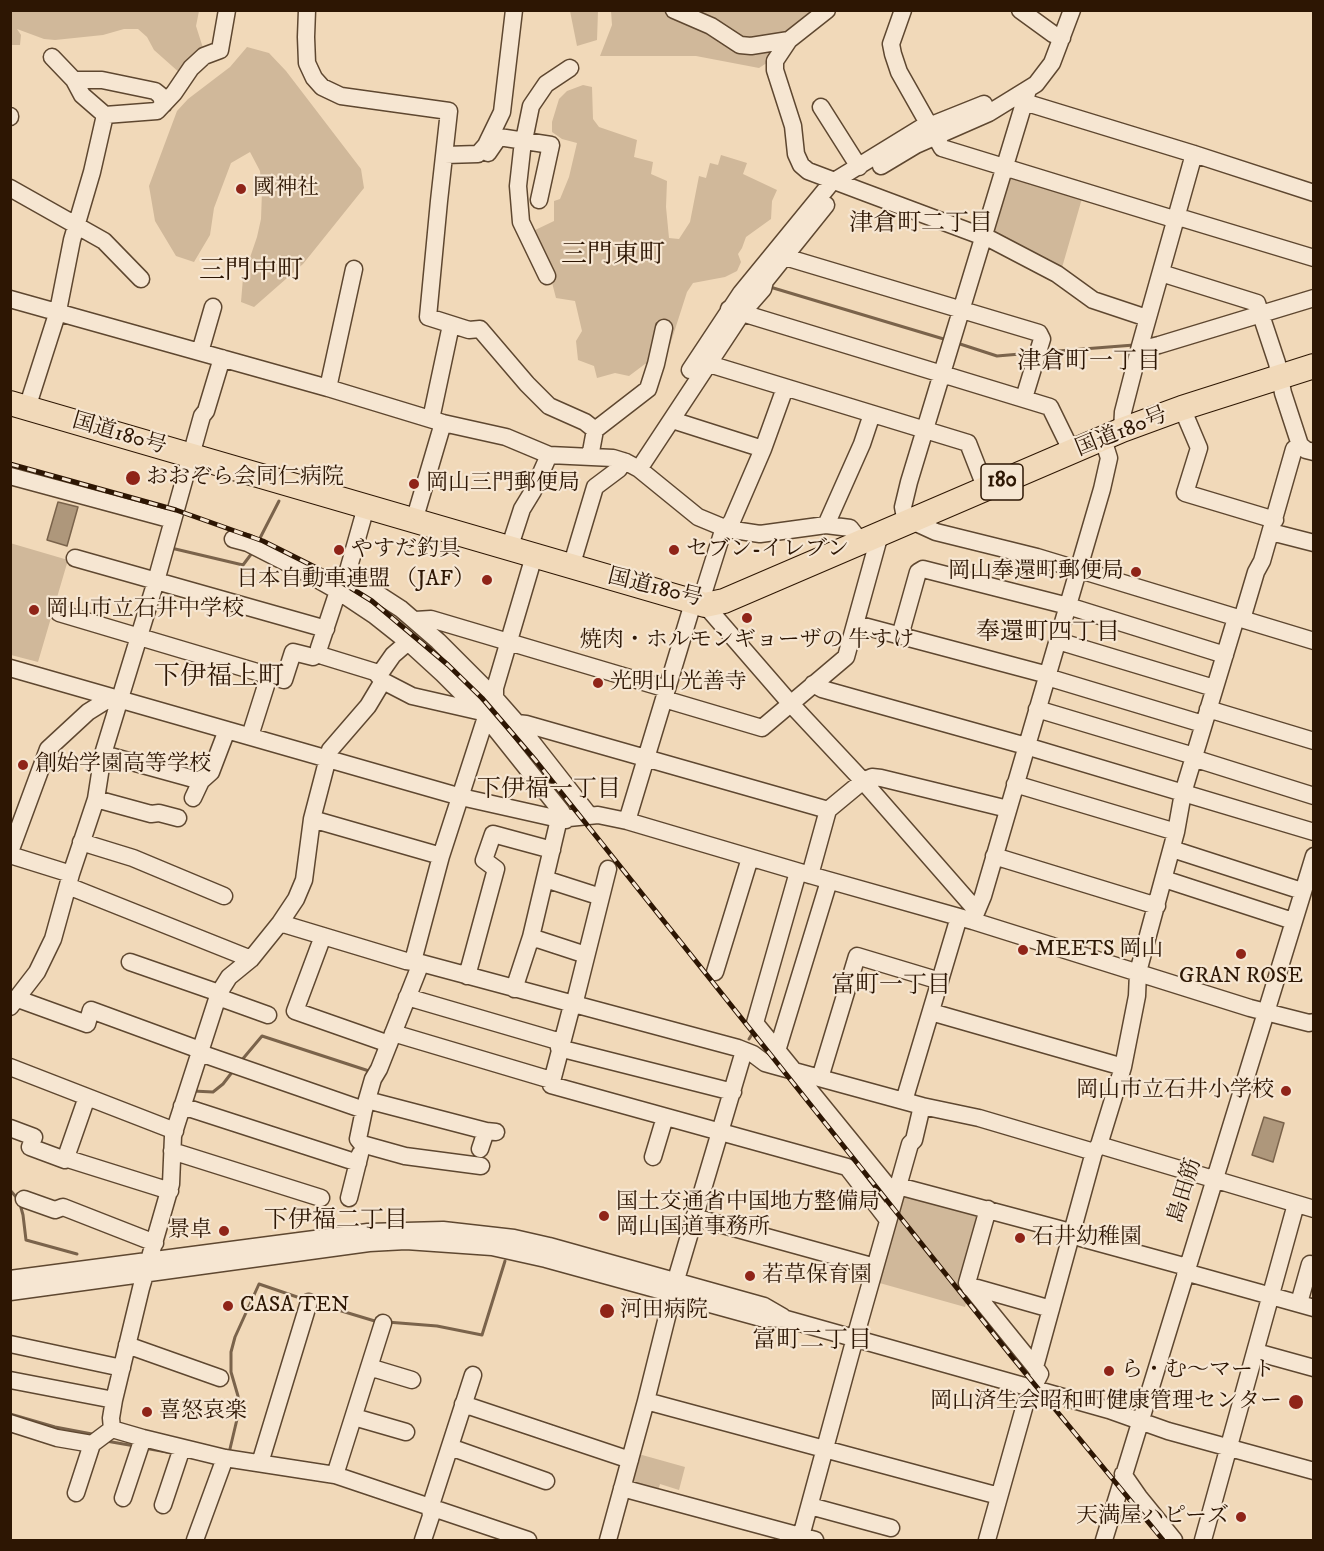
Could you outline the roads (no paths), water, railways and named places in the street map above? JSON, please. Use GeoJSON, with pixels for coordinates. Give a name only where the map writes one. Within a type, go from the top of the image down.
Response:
{"type":"FeatureCollection","features":[{"type":"Feature","properties":{"kind":"highway","name":"国道180号"},"geometry":{"type":"LineString","coordinates":[[19,405],[699,604],[724,601],[1113,434],[1182,408],[1314,366]]}},
{"type":"Feature","properties":{"kind":"street"},"geometry":{"type":"LineString","coordinates":[[52,57],[74,80],[82,95],[105,115],[138,111],[154,112],[164,104],[191,68],[204,56],[220,50],[227,10]]}},
{"type":"Feature","properties":{"kind":"street"},"geometry":{"type":"LineString","coordinates":[[307,10],[308,63],[314,78],[322,87],[341,96],[449,111],[428,317],[469,330],[480,329],[549,406],[585,422],[592,446],[629,464],[698,517],[727,529],[760,534],[826,525],[850,528],[871,538],[856,624],[846,657],[762,728],[509,642],[431,619],[415,620]]}},
{"type":"Feature","properties":{"kind":"street"},"geometry":{"type":"LineString","coordinates":[[478,154],[486,145],[502,112],[514,10]]}},
{"type":"Feature","properties":{"kind":"street"},"geometry":{"type":"LineString","coordinates":[[674,10],[711,26],[740,45],[751,46],[789,40]]}},
{"type":"Feature","properties":{"kind":"street"},"geometry":{"type":"LineString","coordinates":[[827,10],[789,40],[775,61],[775,70],[793,126],[796,154],[801,165],[808,171],[983,237],[1057,274],[1093,300],[1147,318]]}},
{"type":"Feature","properties":{"kind":"street"},"geometry":{"type":"LineString","coordinates":[[903,10],[891,44],[893,54],[899,72],[942,148],[1314,258]]}},
{"type":"Feature","properties":{"kind":"street"},"geometry":{"type":"LineString","coordinates":[[1020,10],[1057,36]]}},
{"type":"Feature","properties":{"kind":"street"},"geometry":{"type":"LineString","coordinates":[[1061,10],[1052,63],[1026,96],[925,430],[903,507],[909,522],[936,532],[1079,570],[1314,641]]}},
{"type":"Feature","properties":{"kind":"street"},"geometry":{"type":"LineString","coordinates":[[842,183],[859,167],[984,104],[1027,78],[1041,63],[1072,10]]}},
{"type":"Feature","properties":{"kind":"street"},"geometry":{"type":"LineString","coordinates":[[547,276],[521,222],[518,186],[531,106],[546,84],[570,68]]}},
{"type":"Feature","properties":{"kind":"street"},"geometry":{"type":"LineString","coordinates":[[74,80],[102,80],[155,91],[160,95],[164,104]]}},
{"type":"Feature","properties":{"kind":"street"},"geometry":{"type":"LineString","coordinates":[[735,311],[764,285],[803,214],[831,183],[842,183],[871,172],[916,145],[931,130],[989,113],[1026,96],[1314,194]]}},
{"type":"Feature","properties":{"kind":"street"},"geometry":{"type":"LineString","coordinates":[[821,107],[859,167]]}},
{"type":"Feature","properties":{"kind":"street"},"geometry":{"type":"LineString","coordinates":[[19,405],[58,311],[76,227],[105,115]]}},
{"type":"Feature","properties":{"kind":"street"},"geometry":{"type":"LineString","coordinates":[[445,155],[489,152],[500,137],[551,145],[539,200]]}},
{"type":"Feature","properties":{"kind":"street"},"geometry":{"type":"LineString","coordinates":[[904,1101],[940,981],[969,916],[983,896],[1079,570],[1110,458],[1113,434],[1123,412],[1147,318],[1194,154]]}},
{"type":"Feature","properties":{"kind":"street"},"geometry":{"type":"LineString","coordinates":[[10,188],[104,241],[141,279]]}},
{"type":"Feature","properties":{"kind":"street"},"geometry":{"type":"LineString","coordinates":[[571,567],[595,487],[629,464],[672,420],[735,311],[826,205]]}},
{"type":"Feature","properties":{"kind":"street"},"geometry":{"type":"LineString","coordinates":[[780,256],[1039,333],[1042,339],[1024,398]]}},
{"type":"Feature","properties":{"kind":"street"},"geometry":{"type":"LineString","coordinates":[[329,385],[354,269]]}},
{"type":"Feature","properties":{"kind":"street"},"geometry":{"type":"LineString","coordinates":[[1161,273],[1260,309]]}},
{"type":"Feature","properties":{"kind":"street"},"geometry":{"type":"LineString","coordinates":[[1140,345],[1159,345],[1260,309],[1314,298]]}},
{"type":"Feature","properties":{"kind":"street"},"geometry":{"type":"LineString","coordinates":[[10,299],[201,348],[222,358],[329,385],[506,437],[549,455],[592,446],[648,389],[664,328]]}},
{"type":"Feature","properties":{"kind":"street"},"geometry":{"type":"LineString","coordinates":[[201,348],[213,307]]}},
{"type":"Feature","properties":{"kind":"street"},"geometry":{"type":"LineString","coordinates":[[1035,1367],[1122,1067],[1137,996],[1138,972],[1172,849],[1193,757],[1225,655],[1273,526],[1294,449],[1308,449],[1280,378],[1260,309]]}},
{"type":"Feature","properties":{"kind":"street"},"geometry":{"type":"LineString","coordinates":[[735,311],[1050,407],[1072,452]]}},
{"type":"Feature","properties":{"kind":"street"},"geometry":{"type":"LineString","coordinates":[[414,521],[450,325]]}},
{"type":"Feature","properties":{"kind":"street"},"geometry":{"type":"LineString","coordinates":[[690,369],[708,355]]}},
{"type":"Feature","properties":{"kind":"street"},"geometry":{"type":"LineString","coordinates":[[708,355],[785,388],[968,443],[986,489]]}},
{"type":"Feature","properties":{"kind":"street"},"geometry":{"type":"LineString","coordinates":[[222,358],[139,636],[116,698],[103,754],[96,799],[53,939],[44,960],[14,1003],[87,1024],[91,1010],[237,1066],[365,1105],[491,1132],[480,1149]]}},
{"type":"Feature","properties":{"kind":"street"},"geometry":{"type":"LineString","coordinates":[[627,821],[665,694],[704,591],[722,534],[732,521],[763,449],[785,388]]}},
{"type":"Feature","properties":{"kind":"street"},"geometry":{"type":"LineString","coordinates":[[1182,408],[1199,448],[1185,493],[1314,543]]}},
{"type":"Feature","properties":{"kind":"street"},"geometry":{"type":"LineString","coordinates":[[826,525],[862,444],[872,414]]}},
{"type":"Feature","properties":{"kind":"street"},"geometry":{"type":"LineString","coordinates":[[672,420],[763,449]]}},
{"type":"Feature","properties":{"kind":"street"},"geometry":{"type":"LineString","coordinates":[[509,549],[522,509],[549,455]]}},
{"type":"Feature","properties":{"kind":"street"},"geometry":{"type":"LineString","coordinates":[[10,476],[173,520]]}},
{"type":"Feature","properties":{"kind":"street"},"geometry":{"type":"LineString","coordinates":[[366,507],[347,574],[338,591],[319,648],[320,653],[381,678],[412,696],[484,715]]}},
{"type":"Feature","properties":{"kind":"street"},"geometry":{"type":"LineString","coordinates":[[233,539],[338,591],[408,642],[484,715],[561,811],[563,820],[552,850],[531,937],[514,989]]}},
{"type":"Feature","properties":{"kind":"street"},"geometry":{"type":"LineString","coordinates":[[481,1166],[405,1156],[362,1144],[358,1139],[365,1105],[407,997],[441,856],[461,797],[484,715],[495,698],[495,688],[534,556]]}},
{"type":"Feature","properties":{"kind":"street"},"geometry":{"type":"LineString","coordinates":[[75,558],[326,629]]}},
{"type":"Feature","properties":{"kind":"street"},"geometry":{"type":"LineString","coordinates":[[900,636],[918,572],[922,569],[1068,606],[1225,655]]}},
{"type":"Feature","properties":{"kind":"street"},"geometry":{"type":"LineString","coordinates":[[347,574],[415,620],[458,660],[517,723],[589,815]]}},
{"type":"Feature","properties":{"kind":"street"},"geometry":{"type":"LineString","coordinates":[[699,604],[862,781],[969,916]]}},
{"type":"Feature","properties":{"kind":"street"},"geometry":{"type":"LineString","coordinates":[[59,613],[284,680],[293,652],[313,657],[320,653]]}},
{"type":"Feature","properties":{"kind":"street"},"geometry":{"type":"LineString","coordinates":[[856,624],[1205,717],[1314,741]]}},
{"type":"Feature","properties":{"kind":"street"},"geometry":{"type":"LineString","coordinates":[[1058,641],[1214,688]]}},
{"type":"Feature","properties":{"kind":"street"},"geometry":{"type":"LineString","coordinates":[[76,1493],[100,1437],[111,1418],[147,1267],[170,1191],[175,1131],[229,967],[251,959],[296,899],[304,880],[312,819],[330,750],[368,705],[393,655],[408,642]]}},
{"type":"Feature","properties":{"kind":"street"},"geometry":{"type":"LineString","coordinates":[[10,668],[461,797],[563,820],[598,815],[627,821],[804,874],[969,916],[1264,1012],[1309,1023],[1313,1021]]}},
{"type":"Feature","properties":{"kind":"street"},"geometry":{"type":"LineString","coordinates":[[250,736],[269,676]]}},
{"type":"Feature","properties":{"kind":"street"},"geometry":{"type":"LineString","coordinates":[[813,684],[822,689],[1026,746],[1314,832]]}},
{"type":"Feature","properties":{"kind":"street"},"geometry":{"type":"LineString","coordinates":[[116,698],[88,712],[48,749],[10,854],[251,959]]}},
{"type":"Feature","properties":{"kind":"street"},"geometry":{"type":"LineString","coordinates":[[1037,709],[1314,796]]}},
{"type":"Feature","properties":{"kind":"street"},"geometry":{"type":"LineString","coordinates":[[517,723],[828,810]]}},
{"type":"Feature","properties":{"kind":"street"},"geometry":{"type":"LineString","coordinates":[[193,798],[201,781],[211,772],[227,730]]}},
{"type":"Feature","properties":{"kind":"street"},"geometry":{"type":"LineString","coordinates":[[103,754],[201,781]]}},
{"type":"Feature","properties":{"kind":"street"},"geometry":{"type":"LineString","coordinates":[[1008,809],[881,778],[872,777],[862,781],[828,810],[804,874],[755,1023],[897,1190],[988,1209],[1306,1305],[1310,1264]]}},
{"type":"Feature","properties":{"kind":"street"},"geometry":{"type":"LineString","coordinates":[[1015,784],[1176,832]]}},
{"type":"Feature","properties":{"kind":"street"},"geometry":{"type":"LineString","coordinates":[[96,799],[152,814],[159,813],[178,818]]}},
{"type":"Feature","properties":{"kind":"street"},"geometry":{"type":"LineString","coordinates":[[312,819],[441,856]]}},
{"type":"Feature","properties":{"kind":"street"},"geometry":{"type":"LineString","coordinates":[[467,976],[496,870],[484,860],[493,834],[552,850]]}},
{"type":"Feature","properties":{"kind":"street"},"geometry":{"type":"LineString","coordinates":[[81,842],[134,858],[224,896]]}},
{"type":"Feature","properties":{"kind":"street"},"geometry":{"type":"LineString","coordinates":[[1172,849],[1302,891]]}},
{"type":"Feature","properties":{"kind":"street"},"geometry":{"type":"LineString","coordinates":[[994,856],[1157,906]]}},
{"type":"Feature","properties":{"kind":"street","name":"島田筋"},"geometry":{"type":"LineString","coordinates":[[1104,1540],[1264,1012],[1314,856]]}},
{"type":"Feature","properties":{"kind":"street"},"geometry":{"type":"LineString","coordinates":[[715,972],[750,858]]}},
{"type":"Feature","properties":{"kind":"street"},"geometry":{"type":"LineString","coordinates":[[608,869],[551,1085],[847,1167],[888,1220]]}},
{"type":"Feature","properties":{"kind":"street"},"geometry":{"type":"LineString","coordinates":[[545,879],[601,897]]}},
{"type":"Feature","properties":{"kind":"street"},"geometry":{"type":"LineString","coordinates":[[1164,879],[1293,921]]}},
{"type":"Feature","properties":{"kind":"street"},"geometry":{"type":"LineString","coordinates":[[777,1051],[830,881]]}},
{"type":"Feature","properties":{"kind":"street"},"geometry":{"type":"LineString","coordinates":[[280,923],[744,1051],[753,1054],[765,1063],[922,1106],[979,1118],[1214,1179],[1314,1209]]}},
{"type":"Feature","properties":{"kind":"street"},"geometry":{"type":"LineString","coordinates":[[323,936],[295,1011],[391,1039],[551,1080]]}},
{"type":"Feature","properties":{"kind":"street"},"geometry":{"type":"LineString","coordinates":[[531,937],[585,955]]}},
{"type":"Feature","properties":{"kind":"street"},"geometry":{"type":"LineString","coordinates":[[820,1077],[857,956],[940,981]]}},
{"type":"Feature","properties":{"kind":"street"},"geometry":{"type":"LineString","coordinates":[[130,962],[268,1015]]}},
{"type":"Feature","properties":{"kind":"street"},"geometry":{"type":"LineString","coordinates":[[407,997],[560,1045],[732,1092]]}},
{"type":"Feature","properties":{"kind":"street"},"geometry":{"type":"LineString","coordinates":[[931,1012],[1122,1067]]}},
{"type":"Feature","properties":{"kind":"street"},"geometry":{"type":"LineString","coordinates":[[608,1540],[674,1287],[744,1051]]}},
{"type":"Feature","properties":{"kind":"street"},"geometry":{"type":"LineString","coordinates":[[10,1067],[175,1131]]}},
{"type":"Feature","properties":{"kind":"street"},"geometry":{"type":"LineString","coordinates":[[65,1160],[87,1097]]}},
{"type":"Feature","properties":{"kind":"street"},"geometry":{"type":"LineString","coordinates":[[182,1106],[358,1163]]}},
{"type":"Feature","properties":{"kind":"street"},"geometry":{"type":"LineString","coordinates":[[622,1488],[805,1539],[810,1506],[855,1338],[922,1106]]}},
{"type":"Feature","properties":{"kind":"street"},"geometry":{"type":"LineString","coordinates":[[653,1157],[665,1117]]}},
{"type":"Feature","properties":{"kind":"street"},"geometry":{"type":"LineString","coordinates":[[10,1128],[34,1137],[30,1147],[65,1160],[68,1159],[170,1191]]}},
{"type":"Feature","properties":{"kind":"street"},"geometry":{"type":"LineString","coordinates":[[349,1198],[362,1144]]}},
{"type":"Feature","properties":{"kind":"street"},"geometry":{"type":"LineString","coordinates":[[172,1151],[321,1198]]}},
{"type":"Feature","properties":{"kind":"street"},"geometry":{"type":"LineString","coordinates":[[24,1199],[55,1210],[63,1207],[155,1243]]}},
{"type":"Feature","properties":{"kind":"street"},"geometry":{"type":"LineString","coordinates":[[1203,1540],[1296,1204]]}},
{"type":"Feature","properties":{"kind":"street"},"geometry":{"type":"LineString","coordinates":[[987,1540],[1026,1401],[1040,1374],[967,1283],[988,1209]]}},
{"type":"Feature","properties":{"kind":"street"},"geometry":{"type":"LineString","coordinates":[[694,1217],[875,1267]]}},
{"type":"Feature","properties":{"kind":"street"},"geometry":{"type":"LineString","coordinates":[[10,1303],[11,1292],[88,1275],[283,1249],[406,1241],[443,1236],[477,1239],[511,1250],[547,1252],[674,1287],[764,1306],[786,1318],[1031,1388],[1168,1431],[1314,1471]]}},
{"type":"Feature","properties":{"kind":"street"},"geometry":{"type":"LineString","coordinates":[[10,1279],[88,1275]]}},
{"type":"Feature","properties":{"kind":"street"},"geometry":{"type":"LineString","coordinates":[[970,1288],[1051,1309]]}},
{"type":"Feature","properties":{"kind":"street"},"geometry":{"type":"LineString","coordinates":[[260,1463],[309,1302]]}},
{"type":"Feature","properties":{"kind":"street"},"geometry":{"type":"LineString","coordinates":[[335,1476],[383,1323]]}},
{"type":"Feature","properties":{"kind":"street"},"geometry":{"type":"LineString","coordinates":[[10,1344],[122,1368]]}},
{"type":"Feature","properties":{"kind":"street"},"geometry":{"type":"LineString","coordinates":[[127,1345],[220,1378]]}},
{"type":"Feature","properties":{"kind":"street"},"geometry":{"type":"LineString","coordinates":[[1256,1352],[1314,1368]]}},
{"type":"Feature","properties":{"kind":"street"},"geometry":{"type":"LineString","coordinates":[[369,1367],[411,1380]]}},
{"type":"Feature","properties":{"kind":"street"},"geometry":{"type":"LineString","coordinates":[[423,1540],[473,1375]]}},
{"type":"Feature","properties":{"kind":"street"},"geometry":{"type":"LineString","coordinates":[[10,1380],[114,1400]]}},
{"type":"Feature","properties":{"kind":"street"},"geometry":{"type":"LineString","coordinates":[[646,1401],[999,1496]]}},
{"type":"Feature","properties":{"kind":"street"},"geometry":{"type":"LineString","coordinates":[[463,1404],[630,1460]]}},
{"type":"Feature","properties":{"kind":"street"},"geometry":{"type":"LineString","coordinates":[[354,1417],[406,1432]]}},
{"type":"Feature","properties":{"kind":"street"},"geometry":{"type":"LineString","coordinates":[[10,1423],[57,1438],[100,1437],[224,1461],[260,1463],[335,1476],[430,1512],[528,1540]]}},
{"type":"Feature","properties":{"kind":"street"},"geometry":{"type":"LineString","coordinates":[[123,1498],[141,1444]]}},
{"type":"Feature","properties":{"kind":"street"},"geometry":{"type":"LineString","coordinates":[[450,1447],[546,1481]]}},
{"type":"Feature","properties":{"kind":"street"},"geometry":{"type":"LineString","coordinates":[[163,1505],[180,1452]]}},
{"type":"Feature","properties":{"kind":"street"},"geometry":{"type":"LineString","coordinates":[[195,1540],[224,1461]]}},
{"type":"Feature","properties":{"kind":"street"},"geometry":{"type":"LineString","coordinates":[[1123,1474],[1174,1540]]}},
{"type":"Feature","properties":{"kind":"street"},"geometry":{"type":"LineString","coordinates":[[810,1506],[891,1528]]}},
{"type":"Feature","properties":{"kind":"waterway"},"geometry":{"type":"LineString","coordinates":[[770,287],[947,340]]}},
{"type":"Feature","properties":{"kind":"waterway"},"geometry":{"type":"LineString","coordinates":[[957,343],[997,356],[1032,353]]}},
{"type":"Feature","properties":{"kind":"waterway"},"geometry":{"type":"LineString","coordinates":[[1045,352],[1134,345]]}},
{"type":"Feature","properties":{"kind":"waterway"},"geometry":{"type":"LineString","coordinates":[[258,542],[279,501]]}},
{"type":"Feature","properties":{"kind":"waterway"},"geometry":{"type":"LineString","coordinates":[[171,548],[243,565],[252,553]]}},
{"type":"Feature","properties":{"kind":"waterway"},"geometry":{"type":"LineString","coordinates":[[749,1039],[754,1031]]}},
{"type":"Feature","properties":{"kind":"waterway"},"geometry":{"type":"LineString","coordinates":[[241,1061],[262,1036],[369,1071]]}},
{"type":"Feature","properties":{"kind":"waterway"},"geometry":{"type":"LineString","coordinates":[[193,1091],[213,1092],[233,1071]]}},
{"type":"Feature","properties":{"kind":"waterway"},"geometry":{"type":"LineString","coordinates":[[10,1190],[17,1198]]}},
{"type":"Feature","properties":{"kind":"waterway"},"geometry":{"type":"LineString","coordinates":[[20,1204],[26,1240],[77,1254]]}},
{"type":"Feature","properties":{"kind":"waterway"},"geometry":{"type":"LineString","coordinates":[[387,1322],[437,1326],[482,1335],[505,1261]]}},
{"type":"Feature","properties":{"kind":"waterway"},"geometry":{"type":"LineString","coordinates":[[229,1453],[238,1415],[238,1396],[231,1372],[231,1352],[235,1337],[259,1284],[303,1299]]}},
{"type":"Feature","properties":{"kind":"waterway"},"geometry":{"type":"LineString","coordinates":[[315,1303],[378,1322]]}},
{"type":"Feature","properties":{"kind":"waterway"},"geometry":{"type":"LineString","coordinates":[[10,1414],[55,1427],[92,1434]]}},
{"type":"Feature","properties":{"kind":"waterway"},"geometry":{"type":"LineString","coordinates":[[106,1441],[135,1446]]}},
{"type":"Feature","properties":{"kind":"waterway"},"geometry":{"type":"LineString","coordinates":[[144,1448],[167,1452]]}},
{"type":"Feature","properties":{"kind":"railway"},"geometry":{"type":"LineString","coordinates":[[10,464],[176,510],[263,541],[325,572],[372,601],[448,665],[482,698],[536,761],[1012,1357],[1163,1540]]}},
{"type":"Feature","properties":{"kind":"place","name":"國神社"},"geometry":{"type":"Point","coordinates":[241,189]}},
{"type":"Feature","properties":{"kind":"place","name":"おおぞら会同仁病院"},"geometry":{"type":"Point","coordinates":[133,478]}},
{"type":"Feature","properties":{"kind":"place","name":"岡山三門郵便局"},"geometry":{"type":"Point","coordinates":[414,484]}},
{"type":"Feature","properties":{"kind":"place","name":"やすだ釣具"},"geometry":{"type":"Point","coordinates":[339,550]}},
{"type":"Feature","properties":{"kind":"place","name":"セブン-イレブン"},"geometry":{"type":"Point","coordinates":[674,550]}},
{"type":"Feature","properties":{"kind":"place","name":"岡山奉還町郵便局"},"geometry":{"type":"Point","coordinates":[1136,572]}},
{"type":"Feature","properties":{"kind":"place","name":"日本自動車連盟 （JAF）"},"geometry":{"type":"Point","coordinates":[487,580]}},
{"type":"Feature","properties":{"kind":"place","name":"岡山市立石井中学校"},"geometry":{"type":"Point","coordinates":[34,610]}},
{"type":"Feature","properties":{"kind":"place","name":"焼肉・ホルモンギョーザの 牛すけ"},"geometry":{"type":"Point","coordinates":[747,618]}},
{"type":"Feature","properties":{"kind":"place","name":"光明山 光善寺"},"geometry":{"type":"Point","coordinates":[598,683]}},
{"type":"Feature","properties":{"kind":"place","name":"創始学園高等学校"},"geometry":{"type":"Point","coordinates":[23,765]}},
{"type":"Feature","properties":{"kind":"place","name":"MEETS 岡山"},"geometry":{"type":"Point","coordinates":[1023,950]}},
{"type":"Feature","properties":{"kind":"place","name":"GRAN ROSE"},"geometry":{"type":"Point","coordinates":[1241,954]}},
{"type":"Feature","properties":{"kind":"place","name":"岡山市立石井小学校"},"geometry":{"type":"Point","coordinates":[1286,1091]}},
{"type":"Feature","properties":{"kind":"place","name":"国土交通省中国地方整備局 岡山国道事務所"},"geometry":{"type":"Point","coordinates":[604,1216]}},
{"type":"Feature","properties":{"kind":"place","name":"景卓"},"geometry":{"type":"Point","coordinates":[224,1231]}},
{"type":"Feature","properties":{"kind":"place","name":"石井幼稚園"},"geometry":{"type":"Point","coordinates":[1020,1238]}},
{"type":"Feature","properties":{"kind":"place","name":"若草保育園"},"geometry":{"type":"Point","coordinates":[750,1276]}},
{"type":"Feature","properties":{"kind":"place","name":"CASA TEN"},"geometry":{"type":"Point","coordinates":[228,1306]}},
{"type":"Feature","properties":{"kind":"place","name":"河田病院"},"geometry":{"type":"Point","coordinates":[607,1311]}},
{"type":"Feature","properties":{"kind":"place","name":"ら・む〜マート"},"geometry":{"type":"Point","coordinates":[1109,1371]}},
{"type":"Feature","properties":{"kind":"place","name":"岡山済生会昭和町健康管理センター"},"geometry":{"type":"Point","coordinates":[1296,1402]}},
{"type":"Feature","properties":{"kind":"place","name":"喜怒哀楽"},"geometry":{"type":"Point","coordinates":[147,1412]}},
{"type":"Feature","properties":{"kind":"place","name":"天満屋ハピーズ"},"geometry":{"type":"Point","coordinates":[1241,1517]}},
{"type":"Feature","properties":{"kind":"district","name":"津倉町二丁目"},"geometry":{"type":"Point","coordinates":[921,225]}},
{"type":"Feature","properties":{"kind":"district","name":"三門東町"},"geometry":{"type":"Point","coordinates":[613,257]}},
{"type":"Feature","properties":{"kind":"district","name":"三門中町"},"geometry":{"type":"Point","coordinates":[251,273]}},
{"type":"Feature","properties":{"kind":"district","name":"津倉町一丁目"},"geometry":{"type":"Point","coordinates":[1089,363]}},
{"type":"Feature","properties":{"kind":"district","name":"奉還町四丁目"},"geometry":{"type":"Point","coordinates":[1048,634]}},
{"type":"Feature","properties":{"kind":"district","name":"下伊福上町"},"geometry":{"type":"Point","coordinates":[219,679]}},
{"type":"Feature","properties":{"kind":"district","name":"下伊福一丁目"},"geometry":{"type":"Point","coordinates":[549,791]}},
{"type":"Feature","properties":{"kind":"district","name":"富町一丁目"},"geometry":{"type":"Point","coordinates":[891,987]}},
{"type":"Feature","properties":{"kind":"district","name":"下伊福二丁目"},"geometry":{"type":"Point","coordinates":[336,1222]}},
{"type":"Feature","properties":{"kind":"district","name":"富町二丁目"},"geometry":{"type":"Point","coordinates":[812,1342]}}]}
